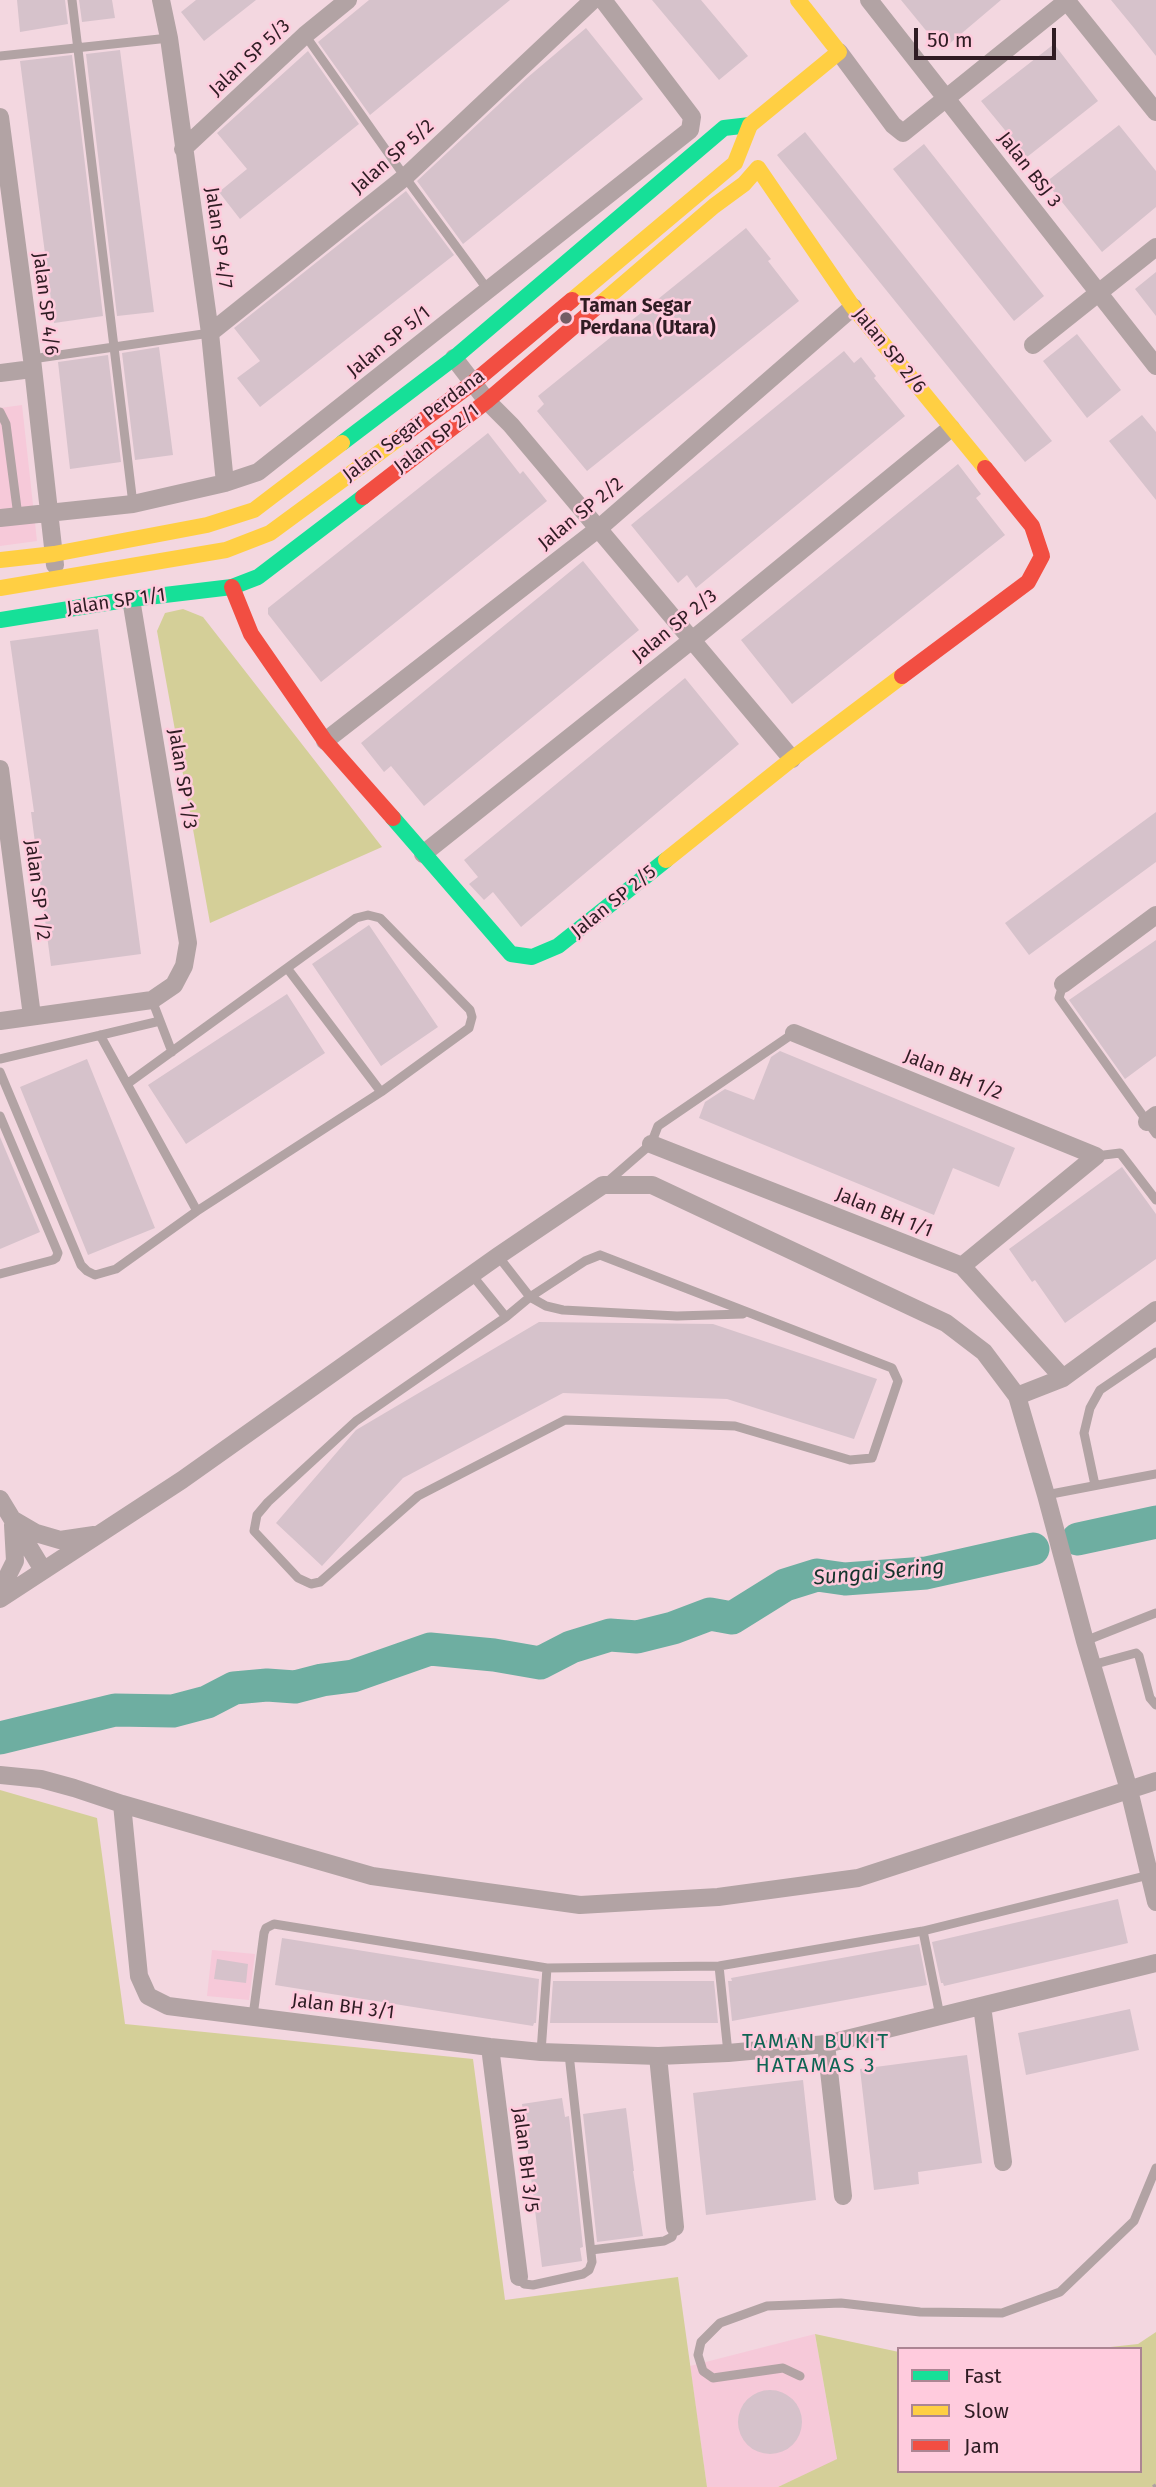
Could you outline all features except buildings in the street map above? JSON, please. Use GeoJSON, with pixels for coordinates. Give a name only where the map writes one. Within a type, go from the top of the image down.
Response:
{"type":"FeatureCollection","features":[{"type":"Feature","properties":{"kind":"street","name":"Jalan SP 4/7"},"geometry":{"type":"LineString","coordinates":[[161,0],[169,38],[210,333],[225,483]]}},
{"type":"Feature","properties":{"kind":"street","name":"Jalan SP 5/3"},"geometry":{"type":"LineString","coordinates":[[183,149],[305,35],[348,0]]}},
{"type":"Feature","properties":{"kind":"street","name":"Jalan SP 5/2"},"geometry":{"type":"LineString","coordinates":[[210,333],[405,177],[593,0]]}},
{"type":"Feature","properties":{"kind":"street","name":"Jalan SP 5/1"},"geometry":{"type":"LineString","coordinates":[[9,517],[50,504],[79,510],[133,504],[225,483],[258,472],[690,130],[692,117],[603,0]]}},
{"type":"Feature","properties":{"kind":"street"},"geometry":{"type":"LineString","coordinates":[[798,0],[893,125],[903,133],[1067,0],[1156,112]]}},
{"type":"Feature","properties":{"kind":"street","name":"Jalan BSJ 3"},"geometry":{"type":"LineString","coordinates":[[869,0],[1156,366]]}},
{"type":"Feature","properties":{"kind":"street","name":"Jalan Segar Perdana"},"geometry":{"type":"LineString","coordinates":[[0,588],[226,550],[270,533],[474,382],[735,163],[750,125],[839,52]]}},
{"type":"Feature","properties":{"kind":"street","name":"Jalan SP 4/6"},"geometry":{"type":"LineString","coordinates":[[0,117],[50,504],[57,580]]}},
{"type":"Feature","properties":{"kind":"street","name":"Jalan Segar Perdana"},"geometry":{"type":"LineString","coordinates":[[0,560],[54,554],[206,524],[254,510],[454,358],[724,128],[750,125]]}},
{"type":"Feature","properties":{"kind":"street","name":"Jalan SP 2/6"},"geometry":{"type":"LineString","coordinates":[[758,168],[853,307],[1032,526]]}},
{"type":"Feature","properties":{"kind":"street","name":"Jalan SP 2/1"},"geometry":{"type":"LineString","coordinates":[[232,587],[258,577],[487,401],[713,206],[744,184],[758,168]]}},
{"type":"Feature","properties":{"kind":"street"},"geometry":{"type":"LineString","coordinates":[[1032,345],[1156,247]]}},
{"type":"Feature","properties":{"kind":"street","name":"Jalan SP 2/2"},"geometry":{"type":"LineString","coordinates":[[325,741],[598,529],[853,307]]}},
{"type":"Feature","properties":{"kind":"street"},"geometry":{"type":"LineString","coordinates":[[454,358],[487,401],[511,425],[792,759]]}},
{"type":"Feature","properties":{"kind":"street"},"geometry":{"type":"LineString","coordinates":[[0,373],[32,364]]}},
{"type":"Feature","properties":{"kind":"street","name":"Jalan SP 2/3"},"geometry":{"type":"LineString","coordinates":[[423,854],[692,640],[951,428]]}},
{"type":"Feature","properties":{"kind":"street","name":"Jalan SP 2/5"},"geometry":{"type":"LineString","coordinates":[[232,587],[251,634],[325,741],[511,954],[532,957],[558,947],[792,759],[1028,582],[1042,556],[1032,526]]}},
{"type":"Feature","properties":{"kind":"street","name":"Jalan SP 1/1"},"geometry":{"type":"LineString","coordinates":[[0,620],[131,599],[232,587]]}},
{"type":"Feature","properties":{"kind":"street","name":"Jalan SP 1/3"},"geometry":{"type":"LineString","coordinates":[[131,599],[188,943],[184,966],[174,985],[152,1000]]}},
{"type":"Feature","properties":{"kind":"street","name":"Jalan SP 1/2"},"geometry":{"type":"LineString","coordinates":[[0,769],[32,1016]]}},
{"type":"Feature","properties":{"kind":"street"},"geometry":{"type":"LineString","coordinates":[[1063,984],[1156,915]]}},
{"type":"Feature","properties":{"kind":"street"},"geometry":{"type":"LineString","coordinates":[[0,1021],[152,1000]]}},
{"type":"Feature","properties":{"kind":"street","name":"Jalan BH 1/2"},"geometry":{"type":"LineString","coordinates":[[794,1033],[1096,1156]]}},
{"type":"Feature","properties":{"kind":"street","name":"Jalan BH 1/1"},"geometry":{"type":"LineString","coordinates":[[651,1144],[962,1266],[1063,1378]]}},
{"type":"Feature","properties":{"kind":"street"},"geometry":{"type":"LineString","coordinates":[[962,1266],[1096,1156]]}},
{"type":"Feature","properties":{"kind":"street"},"geometry":{"type":"LineString","coordinates":[[0,1599],[103,1534],[603,1185],[652,1185],[946,1322],[984,1352],[1017,1396],[1129,1790],[1156,1902]]}},
{"type":"Feature","properties":{"kind":"street"},"geometry":{"type":"LineString","coordinates":[[1017,1396],[1063,1378],[1156,1310]]}},
{"type":"Feature","properties":{"kind":"street"},"geometry":{"type":"LineString","coordinates":[[0,1499],[43,1570]]}},
{"type":"Feature","properties":{"kind":"street"},"geometry":{"type":"LineString","coordinates":[[12,1519],[36,1533],[60,1540],[103,1534]]}},
{"type":"Feature","properties":{"kind":"street"},"geometry":{"type":"LineString","coordinates":[[0,1591],[15,1561],[12,1519]]}},
{"type":"Feature","properties":{"kind":"street"},"geometry":{"type":"LineString","coordinates":[[0,1775],[41,1779],[372,1876],[580,1905],[718,1897],[858,1878],[1156,1781]]}},
{"type":"Feature","properties":{"kind":"street","name":"Jalan BH 3/1"},"geometry":{"type":"LineString","coordinates":[[122,1804],[139,1976],[148,1996],[169,2006],[541,2052],[658,2056],[728,2053],[826,2044],[1156,1963]]}},
{"type":"Feature","properties":{"kind":"street"},"geometry":{"type":"LineString","coordinates":[[982,2006],[1003,2162]]}},
{"type":"Feature","properties":{"kind":"street"},"geometry":{"type":"LineString","coordinates":[[826,2044],[843,2196]]}},
{"type":"Feature","properties":{"kind":"street","name":"Jalan BH 3/5"},"geometry":{"type":"LineString","coordinates":[[490,2047],[519,2277]]}},
{"type":"Feature","properties":{"kind":"street"},"geometry":{"type":"LineString","coordinates":[[658,2056],[675,2227]]}},
{"type":"Feature","properties":{"kind":"lane"},"geometry":{"type":"LineString","coordinates":[[72,0],[133,504]]}},
{"type":"Feature","properties":{"kind":"lane"},"geometry":{"type":"LineString","coordinates":[[305,35],[488,289]]}},
{"type":"Feature","properties":{"kind":"lane"},"geometry":{"type":"LineString","coordinates":[[0,56],[169,38]]}},
{"type":"Feature","properties":{"kind":"lane"},"geometry":{"type":"LineString","coordinates":[[32,364],[115,346],[210,333]]}},
{"type":"Feature","properties":{"kind":"lane"},"geometry":{"type":"LineString","coordinates":[[0,412],[6,424],[9,517]]}},
{"type":"Feature","properties":{"kind":"lane"},"geometry":{"type":"LineString","coordinates":[[0,1072],[81,1265],[95,1275],[116,1269],[197,1210],[381,1092],[469,1028],[472,1017],[470,1010],[380,918],[368,915],[356,918],[127,1084]]}},
{"type":"Feature","properties":{"kind":"lane"},"geometry":{"type":"LineString","coordinates":[[287,968],[381,1092]]}},
{"type":"Feature","properties":{"kind":"lane"},"geometry":{"type":"LineString","coordinates":[[1063,984],[1059,998],[1153,1123]]}},
{"type":"Feature","properties":{"kind":"lane"},"geometry":{"type":"LineString","coordinates":[[152,1000],[172,1052]]}},
{"type":"Feature","properties":{"kind":"lane"},"geometry":{"type":"LineString","coordinates":[[0,1059],[160,1021]]}},
{"type":"Feature","properties":{"kind":"lane"},"geometry":{"type":"LineString","coordinates":[[603,1185],[651,1144],[658,1126],[794,1033]]}},
{"type":"Feature","properties":{"kind":"lane"},"geometry":{"type":"LineString","coordinates":[[100,1035],[197,1210]]}},
{"type":"Feature","properties":{"kind":"lane"},"geometry":{"type":"LineString","coordinates":[[0,1115],[58,1253],[53,1260],[0,1274]]}},
{"type":"Feature","properties":{"kind":"lane"},"geometry":{"type":"LineString","coordinates":[[1096,1156],[1120,1153],[1156,1200]]}},
{"type":"Feature","properties":{"kind":"lane"},"geometry":{"type":"LineString","coordinates":[[600,1255],[748,1314],[891,1368],[898,1381],[872,1458],[850,1460],[735,1426],[565,1420],[418,1496],[320,1583],[311,1584],[298,1578],[254,1531],[257,1515],[356,1420],[585,1261],[600,1255]]}},
{"type":"Feature","properties":{"kind":"lane"},"geometry":{"type":"LineString","coordinates":[[498,1256],[530,1297],[545,1306],[564,1310],[677,1315],[748,1314]]}},
{"type":"Feature","properties":{"kind":"lane"},"geometry":{"type":"LineString","coordinates":[[471,1275],[506,1317]]}},
{"type":"Feature","properties":{"kind":"lane"},"geometry":{"type":"LineString","coordinates":[[1096,1485],[1084,1433],[1090,1408],[1100,1390],[1156,1352]]}},
{"type":"Feature","properties":{"kind":"lane"},"geometry":{"type":"LineString","coordinates":[[1046,1495],[1156,1474]]}},
{"type":"Feature","properties":{"kind":"lane"},"geometry":{"type":"LineString","coordinates":[[1085,1641],[1156,1613]]}},
{"type":"Feature","properties":{"kind":"lane"},"geometry":{"type":"LineString","coordinates":[[1092,1665],[1136,1653],[1150,1698],[1156,1705]]}},
{"type":"Feature","properties":{"kind":"lane"},"geometry":{"type":"LineString","coordinates":[[253,2017],[264,1933],[266,1928],[274,1924],[547,1968],[719,1966],[923,1931],[1149,1875]]}},
{"type":"Feature","properties":{"kind":"lane"},"geometry":{"type":"LineString","coordinates":[[923,1931],[940,2016]]}},
{"type":"Feature","properties":{"kind":"lane"},"geometry":{"type":"LineString","coordinates":[[719,1966],[728,2053]]}},
{"type":"Feature","properties":{"kind":"lane"},"geometry":{"type":"LineString","coordinates":[[541,2052],[547,1968]]}},
{"type":"Feature","properties":{"kind":"lane"},"geometry":{"type":"LineString","coordinates":[[519,2277],[524,2284],[533,2285],[583,2274],[589,2270],[592,2262],[569,2054]]}},
{"type":"Feature","properties":{"kind":"lane"},"geometry":{"type":"LineString","coordinates":[[800,2376],[783,2368],[713,2378],[703,2371],[698,2355],[701,2342],[720,2323],[767,2306],[841,2303],[920,2312],[1002,2313],[1060,2292],[1134,2221],[1156,2168]]}},
{"type":"Feature","properties":{"kind":"lane"},"geometry":{"type":"LineString","coordinates":[[591,2250],[664,2242],[672,2237],[675,2227]]}},
{"type":"Feature","properties":{"kind":"shaded area"},"geometry":{"type":"Polygon","coordinates":[[[22,405],[37,541],[0,546],[0,408],[22,405]]]}},
{"type":"Feature","properties":{"kind":"shaded area"},"geometry":{"type":"Polygon","coordinates":[[[183,609],[203,617],[382,847],[210,923],[157,631],[165,613],[183,609]]]}},
{"type":"Feature","properties":{"kind":"shaded area"},"geometry":{"type":"Polygon","coordinates":[[[0,1790],[97,1818],[125,2024],[473,2059],[505,2300],[678,2277],[707,2487],[0,2487],[0,1790]]]}},
{"type":"Feature","properties":{"kind":"shaded area"},"geometry":{"type":"Polygon","coordinates":[[[212,1950],[255,1954],[249,2000],[207,1996],[212,1950]]]}},
{"type":"Feature","properties":{"kind":"shaded area"},"geometry":{"type":"Polygon","coordinates":[[[1156,2332],[1156,2487],[778,2487],[837,2459],[815,2334],[897,2352],[897,2473],[1142,2473],[1142,2347],[1110,2347],[1138,2344],[1156,2332]]]}},
{"type":"Feature","properties":{"kind":"shaded area"},"geometry":{"type":"Polygon","coordinates":[[[815,2334],[837,2460],[778,2487],[707,2487],[690,2366],[815,2334]]]}},
{"type":"Feature","properties":{"kind":"waterway","name":"Sungai Sering"},"geometry":{"type":"LineString","coordinates":[[1078,1539],[1156,1522]]}},
{"type":"Feature","properties":{"kind":"waterway","name":"Sungai Sering"},"geometry":{"type":"LineString","coordinates":[[0,1738],[115,1710],[173,1711],[207,1702],[234,1688],[267,1685],[295,1687],[353,1676],[430,1649],[494,1655],[540,1663],[571,1647],[610,1635],[637,1637],[673,1628],[710,1614],[732,1618],[785,1585],[817,1575],[845,1579],[926,1573],[1033,1549]]}},
{"type":"Feature","properties":{"kind":"traffic: fast"},"geometry":{"type":"LineString","coordinates":[[342,443],[454,358],[724,128],[750,125]]}},
{"type":"Feature","properties":{"kind":"traffic: fast"},"geometry":{"type":"LineString","coordinates":[[0,620],[131,599],[232,587],[258,577],[363,497]]}},
{"type":"Feature","properties":{"kind":"traffic: fast"},"geometry":{"type":"LineString","coordinates":[[393,818],[511,954],[532,957],[558,946],[666,860]]}},
{"type":"Feature","properties":{"kind":"traffic: slow"},"geometry":{"type":"LineString","coordinates":[[572,300],[735,163],[750,125],[839,52],[798,0]]}},
{"type":"Feature","properties":{"kind":"traffic: slow"},"geometry":{"type":"LineString","coordinates":[[600,304],[714,206],[744,184],[758,168],[853,307],[985,468]]}},
{"type":"Feature","properties":{"kind":"traffic: slow"},"geometry":{"type":"LineString","coordinates":[[0,588],[226,550],[270,533],[402,436]]}},
{"type":"Feature","properties":{"kind":"traffic: slow"},"geometry":{"type":"LineString","coordinates":[[0,560],[54,554],[207,525],[254,510],[342,443]]}},
{"type":"Feature","properties":{"kind":"traffic: slow"},"geometry":{"type":"LineString","coordinates":[[666,860],[792,759],[902,676]]}},
{"type":"Feature","properties":{"kind":"traffic: jam"},"geometry":{"type":"LineString","coordinates":[[402,436],[474,382],[572,300]]}},
{"type":"Feature","properties":{"kind":"traffic: jam"},"geometry":{"type":"LineString","coordinates":[[363,497],[487,401],[600,304]]}},
{"type":"Feature","properties":{"kind":"traffic: jam"},"geometry":{"type":"LineString","coordinates":[[902,676],[1028,582],[1042,556],[1032,526],[985,468]]}},
{"type":"Feature","properties":{"kind":"traffic: jam"},"geometry":{"type":"LineString","coordinates":[[232,587],[251,634],[325,741],[393,818]]}},
{"type":"Feature","properties":{"kind":"place","name":"Taman Segar Perdana (Utara)"},"geometry":{"type":"Point","coordinates":[566,318]}},
{"type":"Feature","properties":{"kind":"district","name":"TAMAN BUKIT HATAMAS 3"},"geometry":{"type":"Point","coordinates":[816,2054]}}]}
